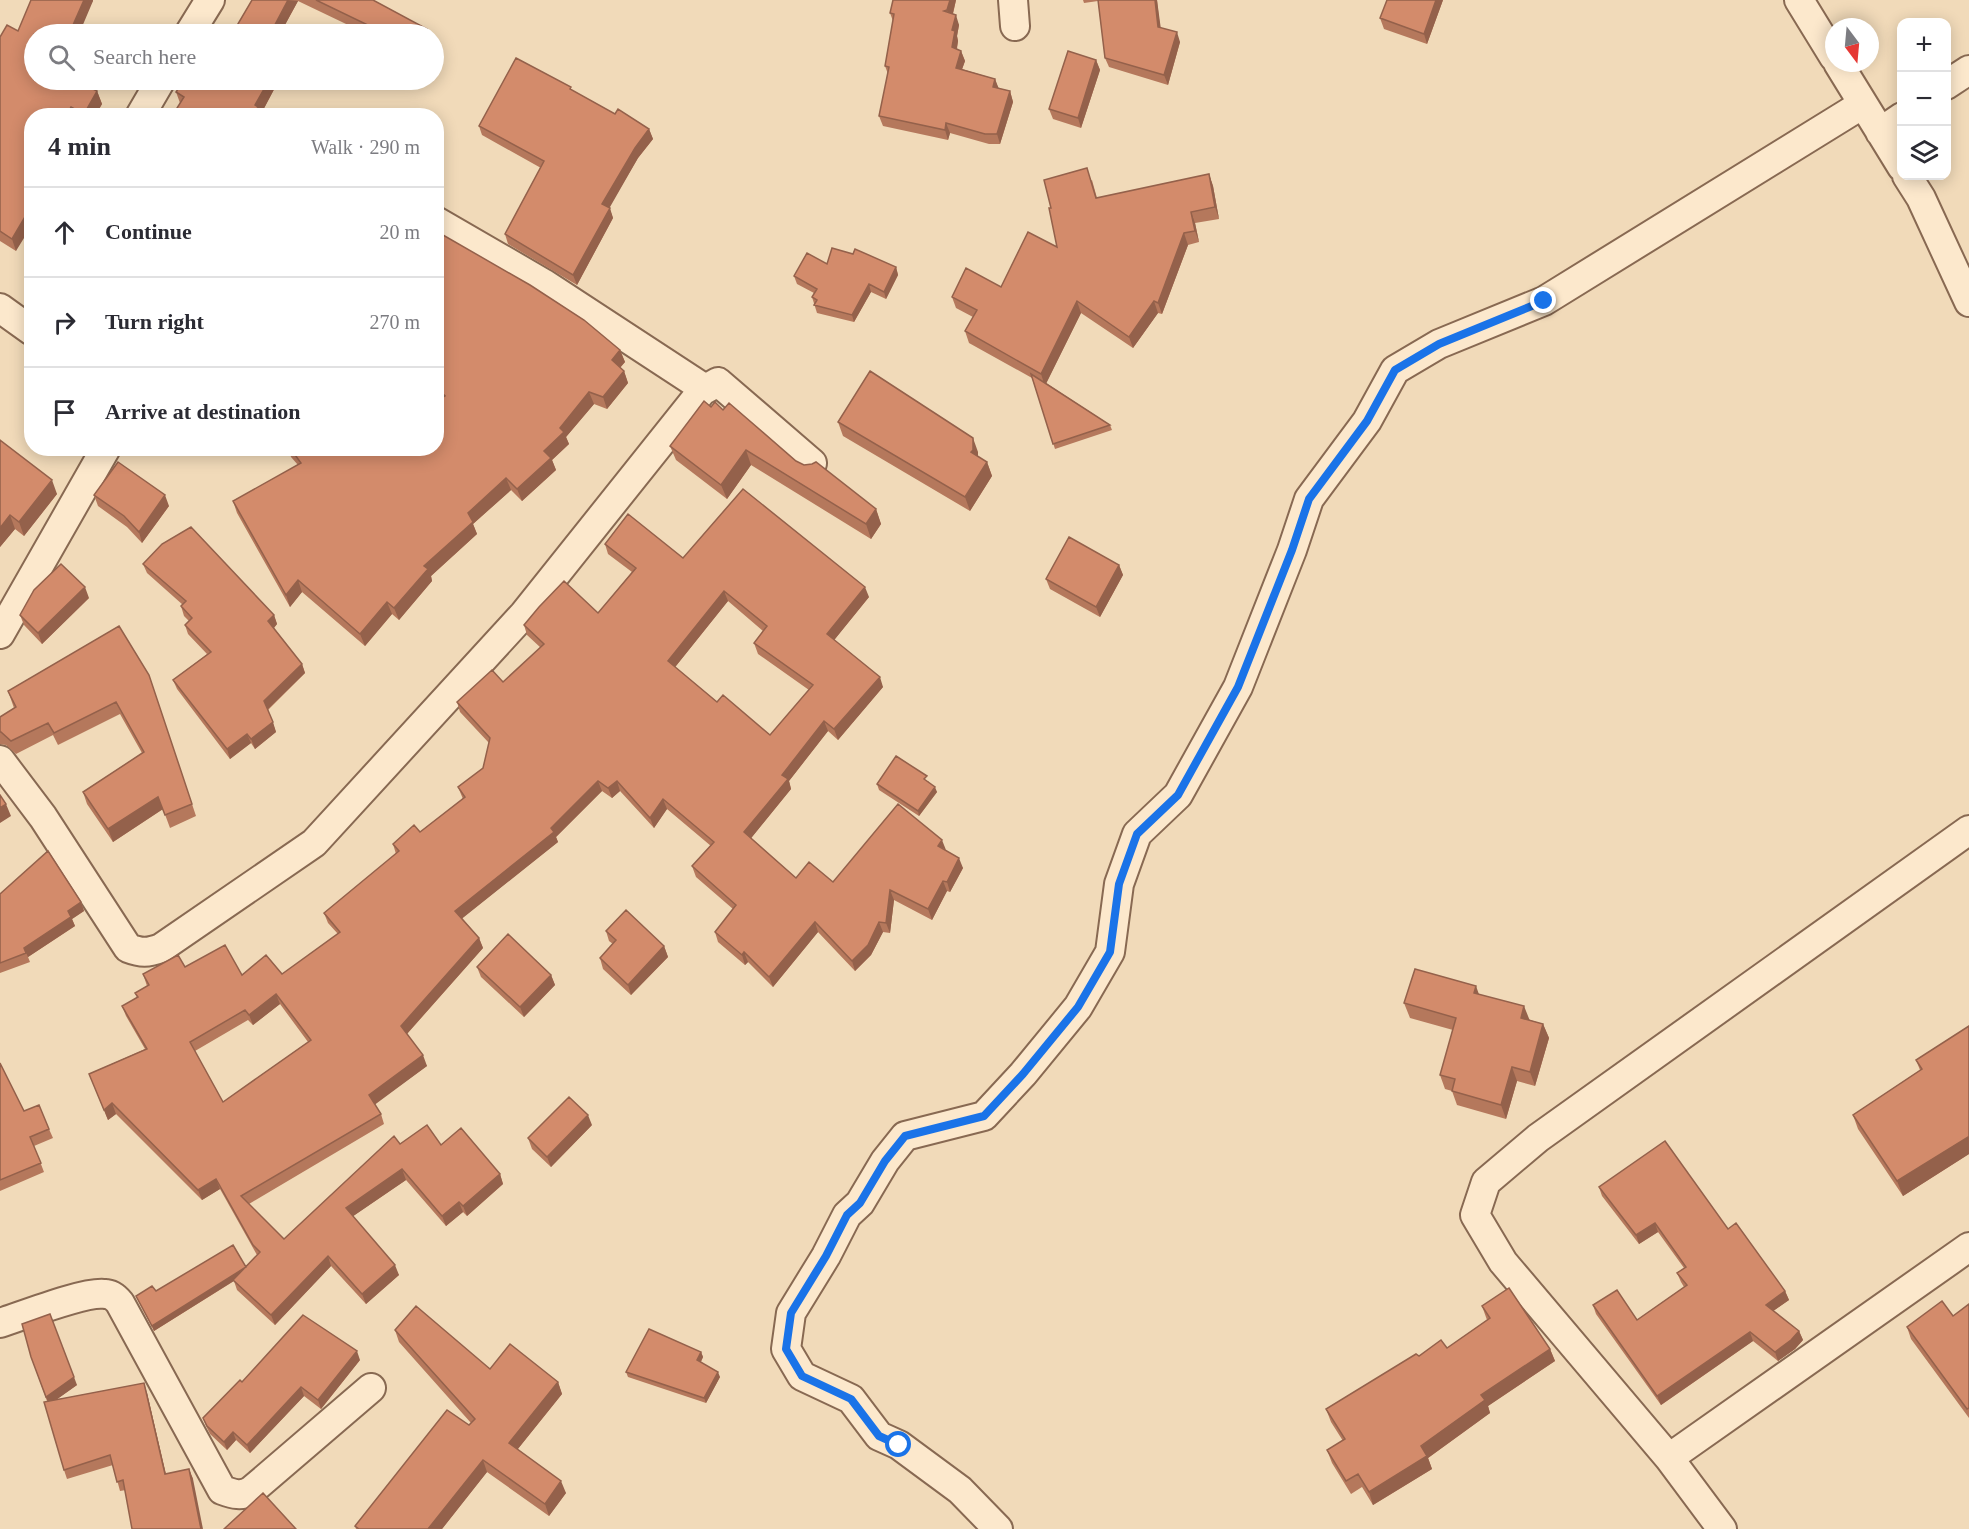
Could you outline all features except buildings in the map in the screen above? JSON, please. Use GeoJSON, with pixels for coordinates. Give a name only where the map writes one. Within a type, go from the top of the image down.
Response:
{"type":"FeatureCollection","features":[{"type":"Feature","properties":{"kind":"street"},"geometry":{"type":"LineString","coordinates":[[195,24],[210,0]]}},
{"type":"Feature","properties":{"kind":"street"},"geometry":{"type":"LineString","coordinates":[[1798,0],[1825,43]]}},
{"type":"Feature","properties":{"kind":"street"},"geometry":{"type":"LineString","coordinates":[[1951,83],[1969,70]]}},
{"type":"Feature","properties":{"kind":"street"},"geometry":{"type":"LineString","coordinates":[[1843,72],[1863,104],[1891,124],[1897,147]]}},
{"type":"Feature","properties":{"kind":"street"},"geometry":{"type":"LineString","coordinates":[[145,108],[155,90]]}},
{"type":"Feature","properties":{"kind":"street"},"geometry":{"type":"LineString","coordinates":[[998,1529],[960,1490],[899,1445],[879,1436],[851,1399],[802,1376],[786,1349],[791,1313],[826,1256],[847,1215],[860,1203],[885,1161],[905,1136],[984,1116],[1023,1074],[1078,1007],[1110,952],[1119,884],[1137,834],[1178,795],[1238,687],[1292,550],[1309,499],[1367,421],[1395,370],[1439,344],[1544,301],[1863,104]]}},
{"type":"Feature","properties":{"kind":"street"},"geometry":{"type":"LineString","coordinates":[[1910,180],[1921,198],[1969,302]]}},
{"type":"Feature","properties":{"kind":"street"},"geometry":{"type":"LineString","coordinates":[[444,226],[543,283],[705,389]]}},
{"type":"Feature","properties":{"kind":"street"},"geometry":{"type":"LineString","coordinates":[[0,308],[24,325]]}},
{"type":"Feature","properties":{"kind":"street"},"geometry":{"type":"LineString","coordinates":[[0,760],[43,817],[128,948],[144,953],[161,948],[314,843],[524,614],[705,389],[718,382],[812,463]]}},
{"type":"Feature","properties":{"kind":"street"},"geometry":{"type":"LineString","coordinates":[[0,634],[100,456]]}},
{"type":"Feature","properties":{"kind":"street"},"geometry":{"type":"LineString","coordinates":[[1722,1529],[1669,1458],[1503,1263],[1475,1215],[1486,1182],[1547,1131],[1969,830]]}},
{"type":"Feature","properties":{"kind":"street"},"geometry":{"type":"LineString","coordinates":[[1669,1458],[1969,1247]]}},
{"type":"Feature","properties":{"kind":"street"},"geometry":{"type":"LineString","coordinates":[[0,1323],[87,1295],[102,1293],[111,1295],[120,1303],[222,1490],[238,1495],[246,1495],[371,1388]]}},
{"type":"Feature","properties":{"kind":"route"},"geometry":{"type":"LineString","coordinates":[[899,1445],[879,1436],[851,1399],[802,1376],[786,1349],[791,1313],[826,1256],[847,1215],[860,1203],[885,1161],[905,1136],[984,1116],[1023,1074],[1078,1007],[1110,952],[1119,884],[1137,834],[1178,795],[1238,687],[1292,550],[1309,499],[1367,421],[1395,370],[1439,344],[1544,301]]}}]}
